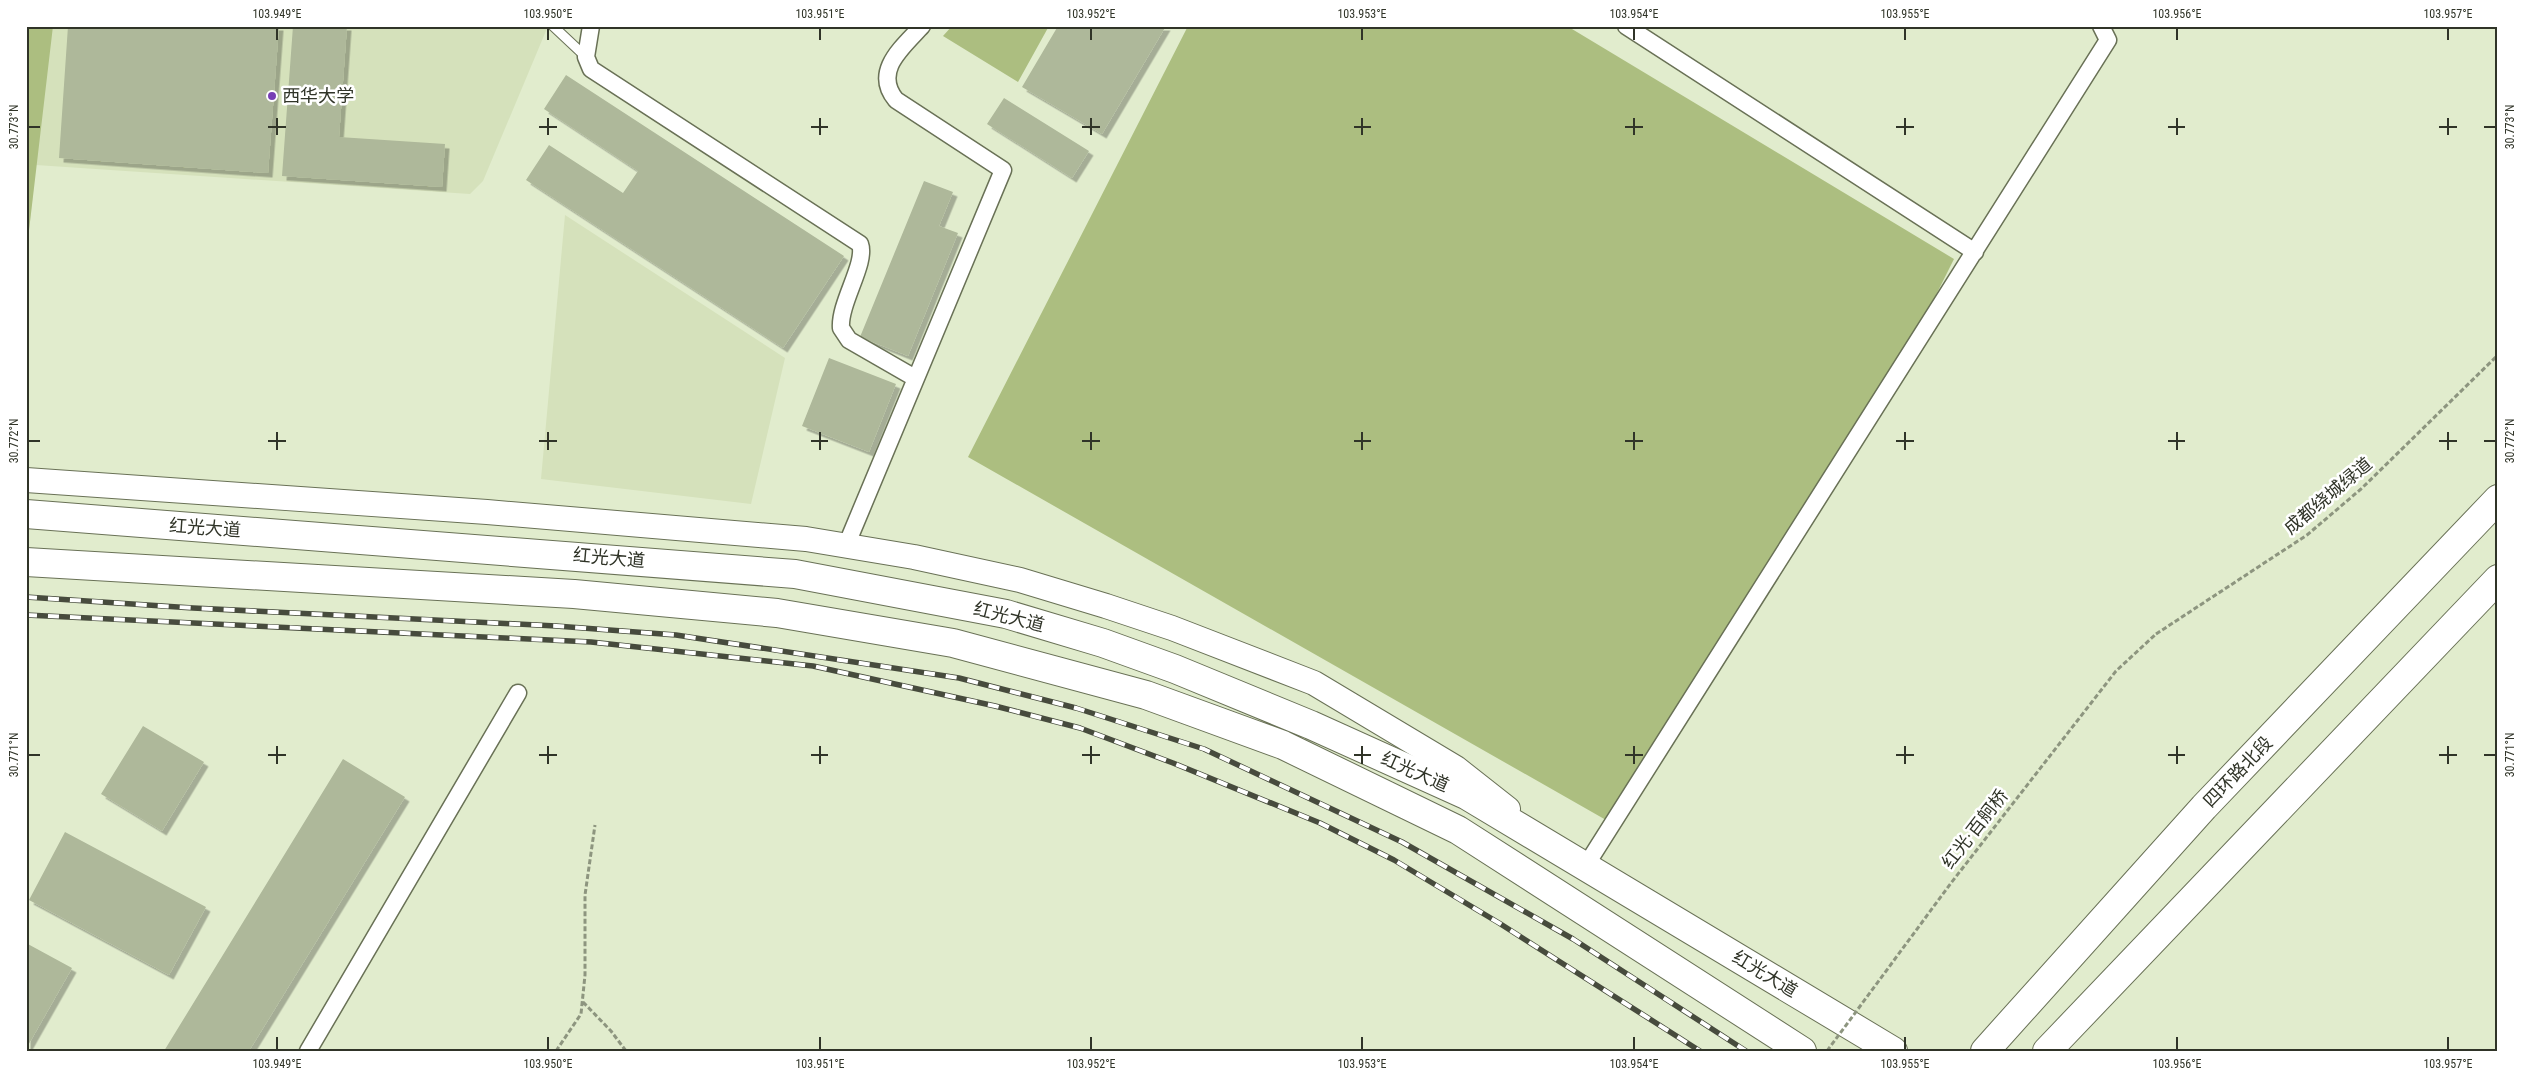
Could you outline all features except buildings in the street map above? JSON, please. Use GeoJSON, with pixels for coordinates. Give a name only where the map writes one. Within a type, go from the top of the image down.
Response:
{"type":"FeatureCollection","features":[{"type":"Feature","properties":{"kind":"highway","name":"四环路北段"},"geometry":{"type":"LineString","coordinates":[[1985,1051],[2204,807],[2498,499]]}},
{"type":"Feature","properties":{"kind":"highway","name":"红光大道"},"geometry":{"type":"LineString","coordinates":[[26,514],[796,574],[1006,614],[1103,643],[1175,669],[1311,725],[1466,795],[1894,1051]]}},
{"type":"Feature","properties":{"kind":"highway","name":"红光大道"},"geometry":{"type":"LineString","coordinates":[[26,562],[574,594],[777,613],[953,643],[1146,695],[1283,745],[1458,830],[1802,1051]]}},
{"type":"Feature","properties":{"kind":"highway"},"geometry":{"type":"LineString","coordinates":[[2050,1047],[2498,580]]}},
{"type":"Feature","properties":{"kind":"main road"},"geometry":{"type":"LineString","coordinates":[[26,480],[496,513],[806,539],[914,557],[1020,580],[1172,628],[1314,684],[1456,768],[1576,861]]}},
{"type":"Feature","properties":{"kind":"street"},"geometry":{"type":"LineString","coordinates":[[591,26],[586,57],[591,69],[858,241],[862,247],[862,255],[842,312],[841,328],[850,340],[915,378]]}},
{"type":"Feature","properties":{"kind":"street"},"geometry":{"type":"LineString","coordinates":[[846,546],[1003,170],[896,100],[890,91],[887,72],[891,60],[922,26]]}},
{"type":"Feature","properties":{"kind":"street"},"geometry":{"type":"LineString","coordinates":[[1626,26],[1975,252]]}},
{"type":"Feature","properties":{"kind":"street"},"geometry":{"type":"LineString","coordinates":[[1576,861],[1975,252],[2108,40],[2102,26]]}},
{"type":"Feature","properties":{"kind":"street"},"geometry":{"type":"LineString","coordinates":[[308,1051],[518,693]]}},
{"type":"Feature","properties":{"kind":"lane"},"geometry":{"type":"LineString","coordinates":[[553,26],[586,57]]}},
{"type":"Feature","properties":{"kind":"path","name":"成都绕城绿道"},"geometry":{"type":"LineString","coordinates":[[2156,634],[2308,535],[2361,489],[2498,355]]}},
{"type":"Feature","properties":{"kind":"path","name":"红光·百舸桥"},"geometry":{"type":"LineString","coordinates":[[1827,1051],[1951,883],[2116,671],[2156,634]]}},
{"type":"Feature","properties":{"kind":"path"},"geometry":{"type":"LineString","coordinates":[[556,1051],[580,1014],[585,975],[585,895],[595,825]]}},
{"type":"Feature","properties":{"kind":"path"},"geometry":{"type":"LineString","coordinates":[[582,1002],[612,1031],[626,1051]]}},
{"type":"Feature","properties":{"kind":"shaded area","name":"西华大学"},"geometry":{"type":"Polygon","coordinates":[[[26,26],[548,26],[483,181],[470,194],[36,165],[26,256],[26,26]]]}},
{"type":"Feature","properties":{"kind":"shaded area"},"geometry":{"type":"Polygon","coordinates":[[[26,26],[53,26],[26,256],[26,26]]]}},
{"type":"Feature","properties":{"kind":"shaded area"},"geometry":{"type":"Polygon","coordinates":[[[952,26],[1049,26],[1018,82],[943,36],[952,26]]]}},
{"type":"Feature","properties":{"kind":"shaded area"},"geometry":{"type":"Polygon","coordinates":[[[1188,26],[1567,26],[1954,259],[1932,303],[1606,820],[968,457],[1188,26]]]}},
{"type":"Feature","properties":{"kind":"shaded area"},"geometry":{"type":"Polygon","coordinates":[[[565,215],[785,358],[751,504],[541,479],[565,215]]]}},
{"type":"Feature","properties":{"kind":"railway"},"geometry":{"type":"LineString","coordinates":[[26,597],[193,608],[556,626],[676,635],[959,678],[1076,708],[1204,749],[1402,842],[1573,939],[1746,1051]]}},
{"type":"Feature","properties":{"kind":"railway"},"geometry":{"type":"LineString","coordinates":[[26,615],[591,642],[813,666],[995,706],[1080,728],[1173,763],[1320,823],[1394,860],[1499,923],[1700,1051]]}},
{"type":"Feature","properties":{"kind":"place","name":"西华大学"},"geometry":{"type":"Point","coordinates":[272,96]}}]}
